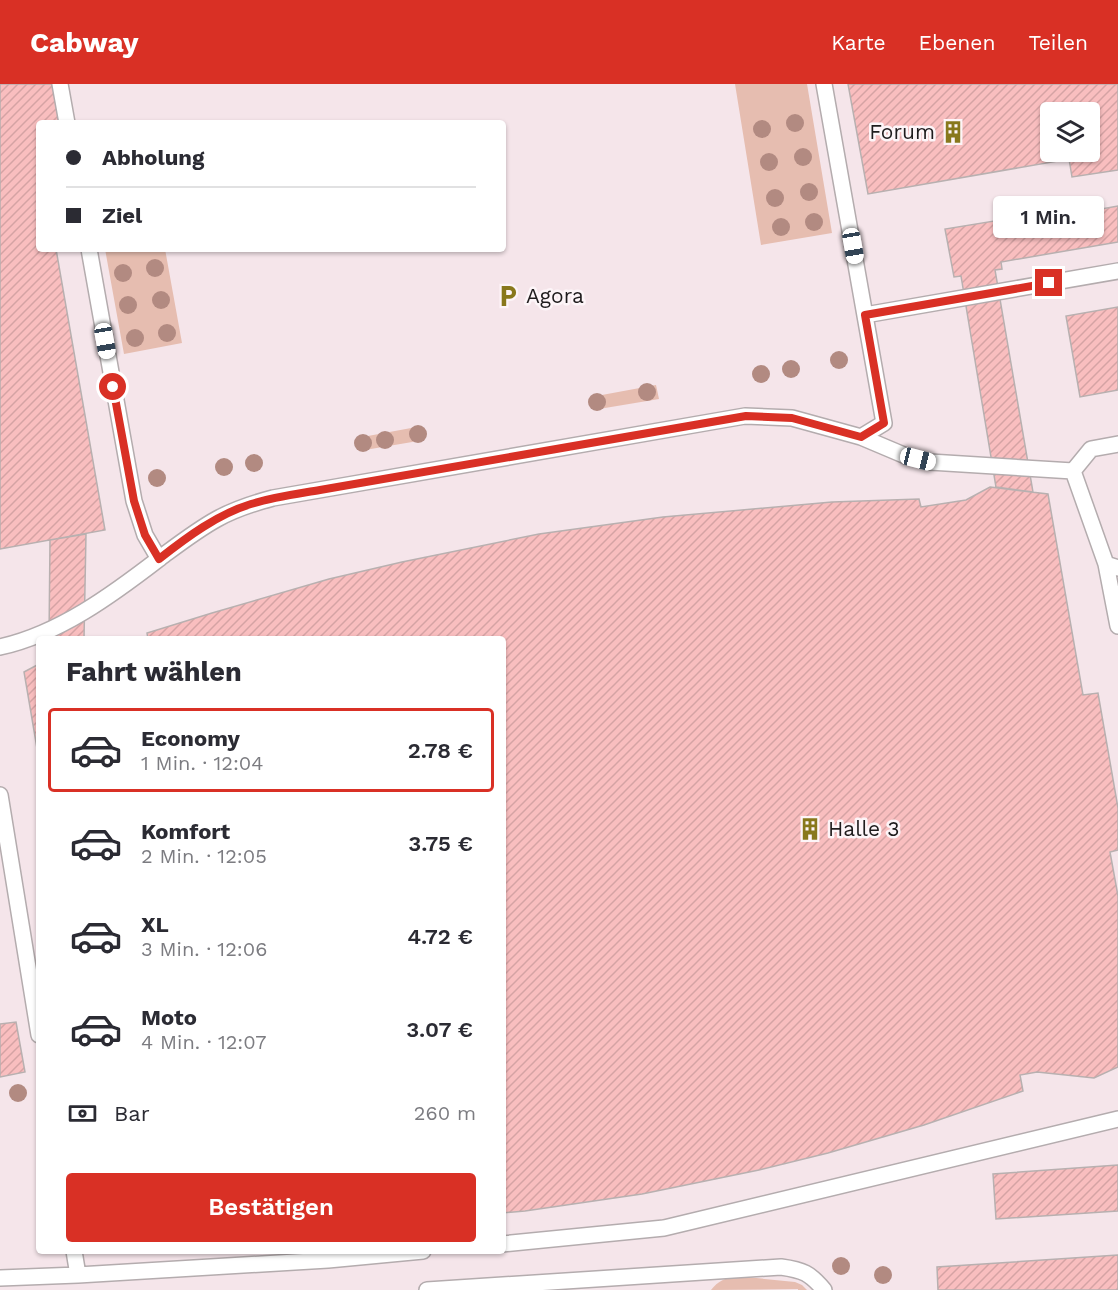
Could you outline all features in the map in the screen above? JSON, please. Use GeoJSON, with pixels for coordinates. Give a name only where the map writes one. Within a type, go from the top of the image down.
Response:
{"type":"FeatureCollection","features":[{"type":"Feature","properties":{"kind":"lane"},"geometry":{"type":"LineString","coordinates":[[60,84],[66,120]]}},
{"type":"Feature","properties":{"kind":"lane"},"geometry":{"type":"LineString","coordinates":[[824,84],[884,423],[861,437]]}},
{"type":"Feature","properties":{"kind":"lane"},"geometry":{"type":"LineString","coordinates":[[90,252],[134,501],[145,535],[159,559]]}},
{"type":"Feature","properties":{"kind":"lane"},"geometry":{"type":"LineString","coordinates":[[865,315],[1118,271]]}},
{"type":"Feature","properties":{"kind":"lane"},"geometry":{"type":"LineString","coordinates":[[0,647],[14,644],[60,625],[102,600],[181,542],[217,519],[249,505],[285,496],[746,416],[792,418],[861,437],[906,456],[930,462],[1073,471]]}},
{"type":"Feature","properties":{"kind":"lane"},"geometry":{"type":"LineString","coordinates":[[1073,471],[1091,450],[1118,444]]}},
{"type":"Feature","properties":{"kind":"lane"},"geometry":{"type":"LineString","coordinates":[[1073,471],[1112,566],[1118,626]]}},
{"type":"Feature","properties":{"kind":"lane"},"geometry":{"type":"LineString","coordinates":[[0,795],[36,1017]]}},
{"type":"Feature","properties":{"kind":"lane"},"geometry":{"type":"LineString","coordinates":[[506,1244],[664,1228],[1118,1119]]}},
{"type":"Feature","properties":{"kind":"lane"},"geometry":{"type":"LineString","coordinates":[[74,1254],[78,1275]]}},
{"type":"Feature","properties":{"kind":"lane"},"geometry":{"type":"LineString","coordinates":[[0,1278],[328,1260],[391,1254]]}},
{"type":"Feature","properties":{"kind":"lane"},"geometry":{"type":"LineString","coordinates":[[427,1290],[781,1267],[798,1270],[814,1278],[824,1290]]}},
{"type":"Feature","properties":{"kind":"shaded area"},"geometry":{"type":"Polygon","coordinates":[[[0,84],[1118,84],[1118,1290],[0,1290],[0,84]]]}},
{"type":"Feature","properties":{"kind":"shaded area"},"geometry":{"type":"Polygon","coordinates":[[[735,84],[807,84],[832,233],[761,245],[735,84]]]}},
{"type":"Feature","properties":{"kind":"shaded area"},"geometry":{"type":"Polygon","coordinates":[[[106,252],[166,252],[182,343],[124,354],[106,252]]]}},
{"type":"Feature","properties":{"kind":"shaded area"},"geometry":{"type":"Polygon","coordinates":[[[656,385],[659,399],[593,410],[591,397],[656,385]]]}},
{"type":"Feature","properties":{"kind":"shaded area"},"geometry":{"type":"Polygon","coordinates":[[[422,426],[424,440],[359,451],[357,438],[422,426]]]}},
{"type":"Feature","properties":{"kind":"shaded area"},"geometry":{"type":"Polygon","coordinates":[[[736,1276],[795,1282],[807,1290],[711,1290],[722,1280],[736,1276]]]}},
{"type":"Feature","properties":{"kind":"building"},"geometry":{"type":"Polygon","coordinates":[[[0,84],[53,84],[62,120],[36,120],[36,252],[57,252],[105,530],[0,549],[0,84]]]}},
{"type":"Feature","properties":{"kind":"building","name":"Forum"},"geometry":{"type":"Polygon","coordinates":[[[848,84],[1118,84],[1118,170],[1072,177],[1070,162],[1100,162],[1100,102],[1040,102],[1040,162],[1052,162],[868,194],[848,84]]]}},
{"type":"Feature","properties":{"kind":"building"},"geometry":{"type":"Polygon","coordinates":[[[1118,206],[1118,242],[1001,262],[1002,269],[995,270],[1033,492],[996,487],[961,276],[954,277],[945,229],[994,221],[995,228],[1118,206]]]}},
{"type":"Feature","properties":{"kind":"building"},"geometry":{"type":"Polygon","coordinates":[[[1118,307],[1118,390],[1080,397],[1066,316],[1118,307]]]}},
{"type":"Feature","properties":{"kind":"building","name":"Halle 3"},"geometry":{"type":"Polygon","coordinates":[[[990,487],[1048,494],[1083,695],[1098,693],[1118,808],[1118,850],[1110,852],[1118,896],[1118,1067],[1094,1078],[1037,1072],[1020,1075],[1023,1091],[924,1125],[759,1170],[642,1194],[506,1213],[506,636],[148,636],[147,633],[329,579],[539,534],[663,517],[832,502],[919,499],[921,507],[966,500],[990,487]]]}},
{"type":"Feature","properties":{"kind":"building"},"geometry":{"type":"Polygon","coordinates":[[[86,534],[84,636],[49,636],[50,540],[86,534]]]}},
{"type":"Feature","properties":{"kind":"building"},"geometry":{"type":"Polygon","coordinates":[[[36,666],[36,742],[24,672],[36,666]]]}},
{"type":"Feature","properties":{"kind":"building"},"geometry":{"type":"Polygon","coordinates":[[[16,1022],[25,1072],[0,1077],[0,1024],[16,1022]]]}},
{"type":"Feature","properties":{"kind":"building"},"geometry":{"type":"Polygon","coordinates":[[[1118,1165],[1118,1211],[996,1219],[993,1174],[1118,1165]]]}},
{"type":"Feature","properties":{"kind":"building"},"geometry":{"type":"Polygon","coordinates":[[[1118,1255],[1118,1290],[938,1290],[937,1267],[1118,1255]]]}},
{"type":"Feature","properties":{"kind":"place","name":"Forum"},"geometry":{"type":"Point","coordinates":[953,132]}},
{"type":"Feature","properties":{"kind":"place","name":"Agora"},"geometry":{"type":"Point","coordinates":[508,296]}},
{"type":"Feature","properties":{"kind":"place","name":"Halle 3"},"geometry":{"type":"Point","coordinates":[810,829]}},
{"type":"Feature","properties":{"kind":"route"},"geometry":{"type":"LineString","coordinates":[[113,387],[134,501],[145,535],[159,559],[217,519],[249,505],[273,498],[746,416],[792,418],[861,437],[884,423],[865,315],[1049,283]]}}]}
